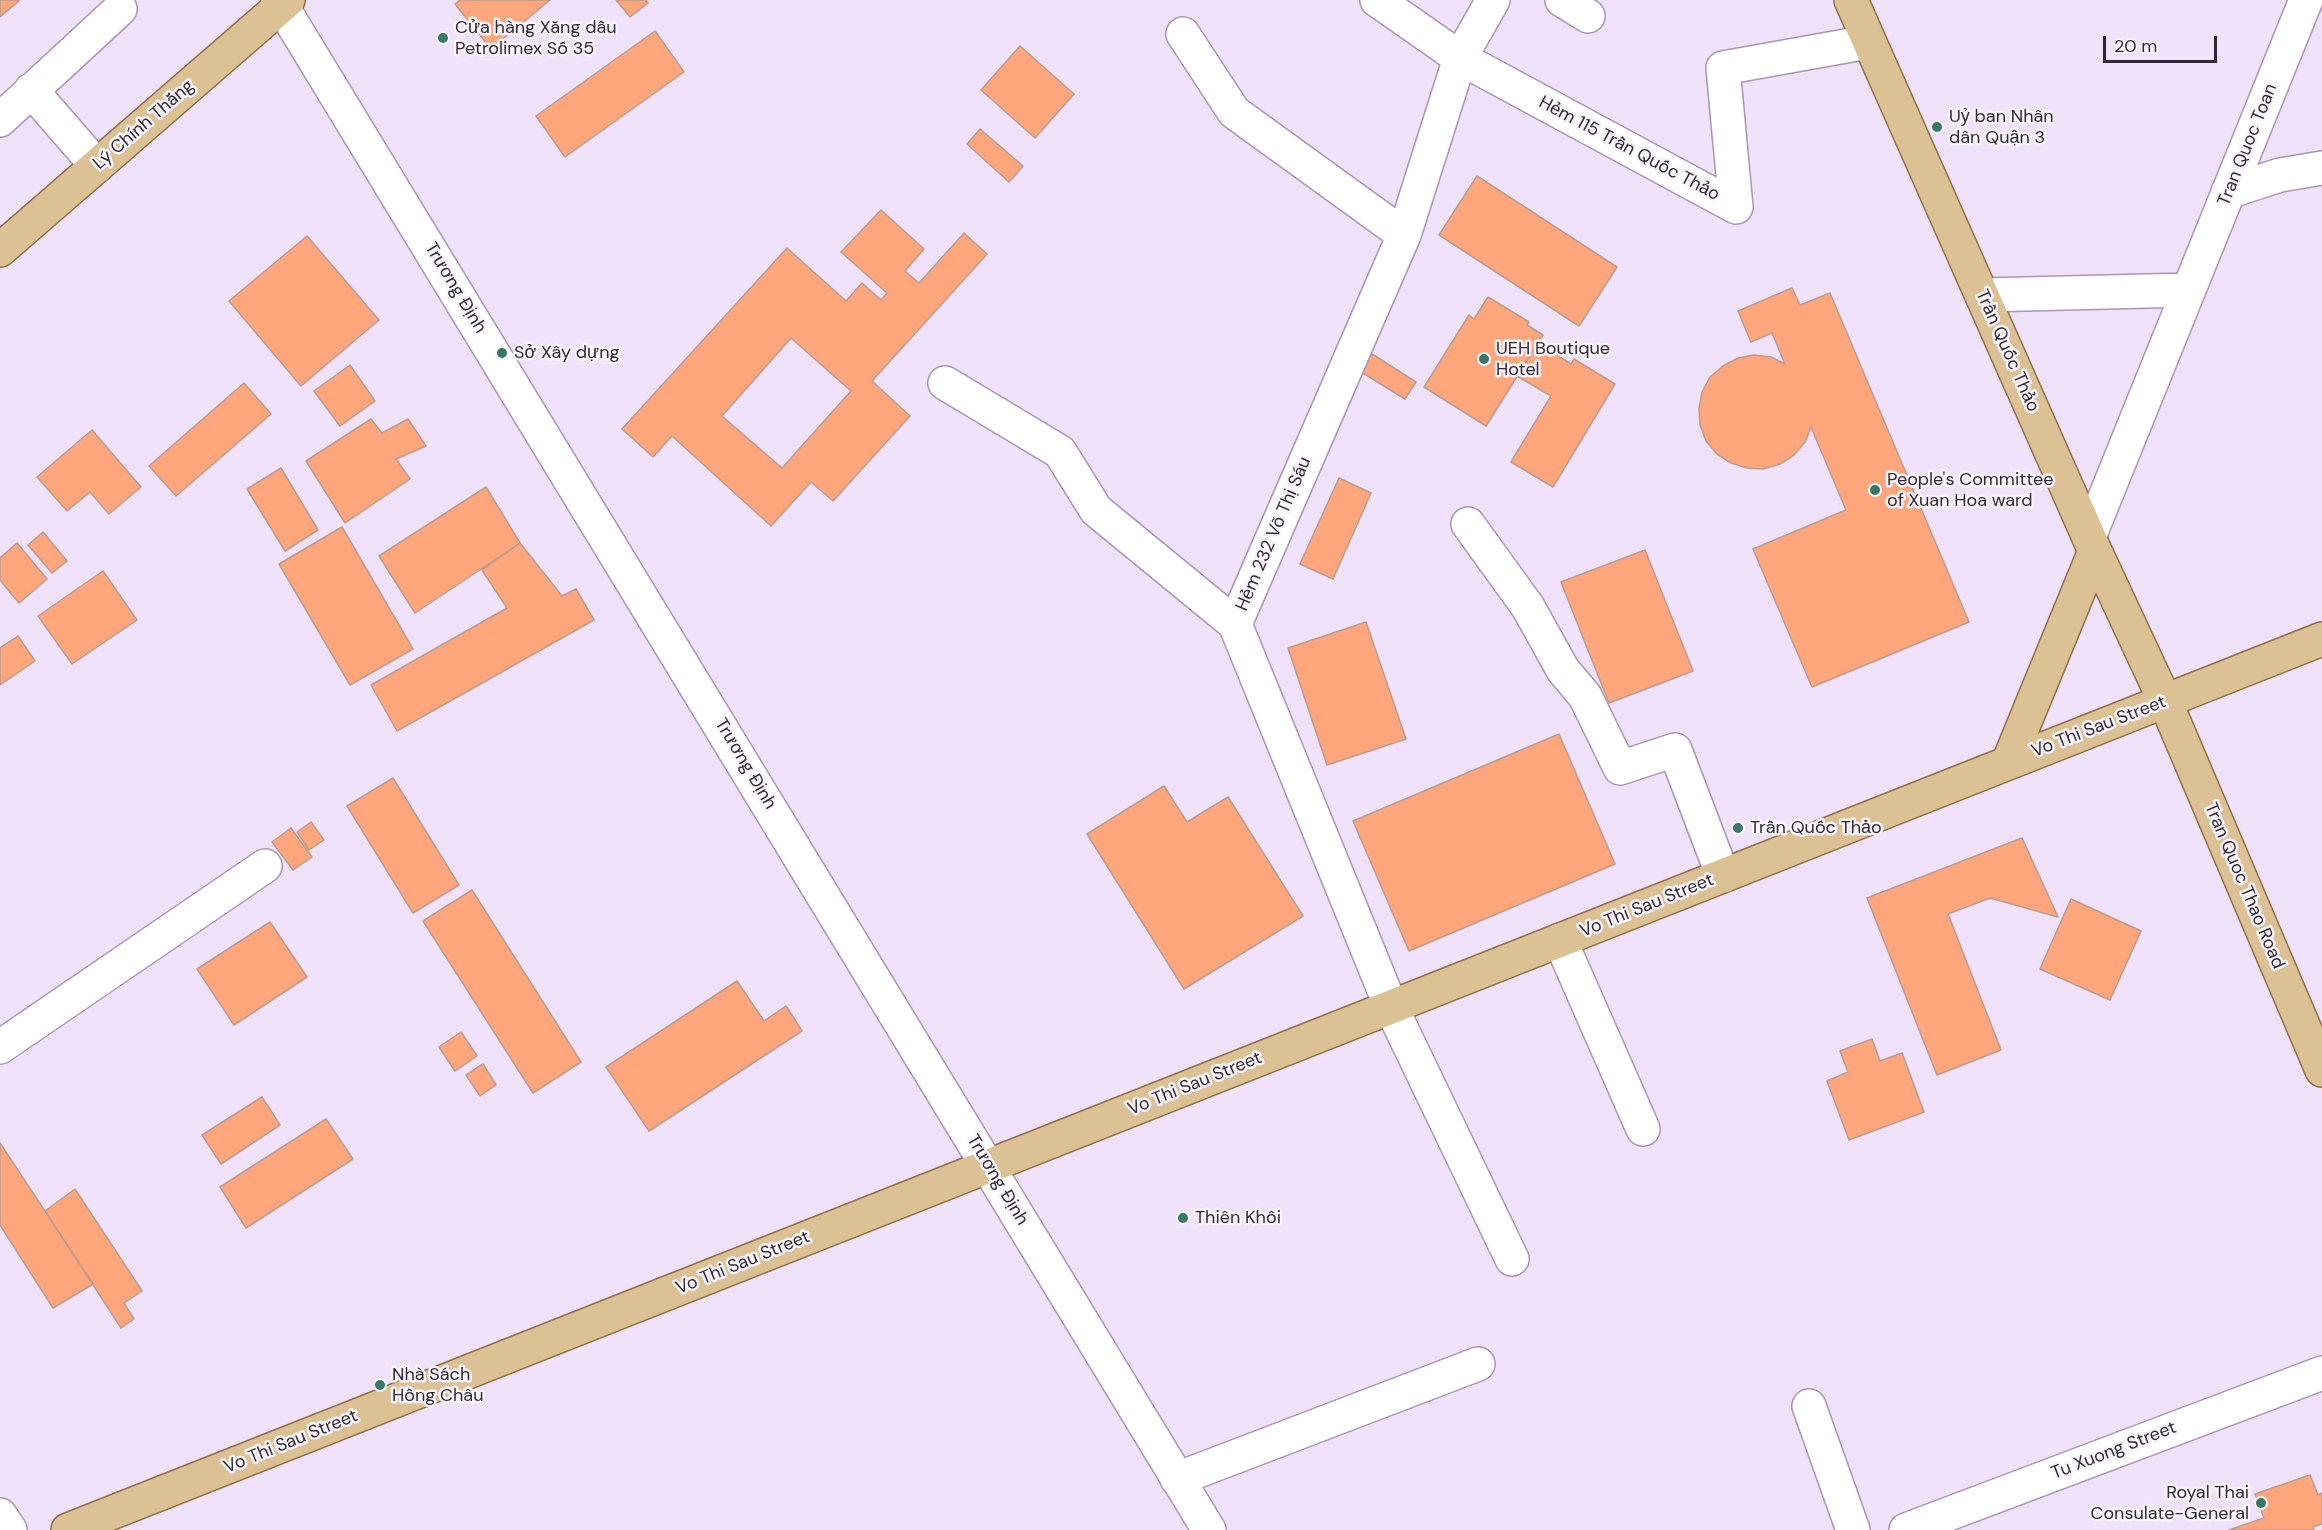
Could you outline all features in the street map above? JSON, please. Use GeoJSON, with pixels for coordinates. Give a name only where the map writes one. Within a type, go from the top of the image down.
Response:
{"type":"FeatureCollection","features":[{"type":"Feature","properties":{"kind":"main road","name":"Trần Quốc Thảo"},"geometry":{"type":"LineString","coordinates":[[1851,0],[2092,544],[2165,701]]}},
{"type":"Feature","properties":{"kind":"main road","name":"Lý Chính Thắng"},"geometry":{"type":"LineString","coordinates":[[0,250],[283,2]]}},
{"type":"Feature","properties":{"kind":"main road"},"geometry":{"type":"LineString","coordinates":[[2008,763],[2092,544]]}},
{"type":"Feature","properties":{"kind":"main road","name":"Vo Thi Sau Street"},"geometry":{"type":"LineString","coordinates":[[68,1530],[2322,639]]}},
{"type":"Feature","properties":{"kind":"main road","name":"Tran Quoc Thao Road"},"geometry":{"type":"LineString","coordinates":[[2165,701],[2322,1070]]}},
{"type":"Feature","properties":{"kind":"street"},"geometry":{"type":"LineString","coordinates":[[1377,0],[1460,58]]}},
{"type":"Feature","properties":{"kind":"street","name":"Hẻm 232 Võ Thị Sáu"},"geometry":{"type":"LineString","coordinates":[[1493,0],[1460,58],[1404,236],[1235,624],[1391,1007],[1512,1259]]}},
{"type":"Feature","properties":{"kind":"street","name":"Tran Quoc Toan"},"geometry":{"type":"LineString","coordinates":[[2092,544],[2189,290],[2306,0]]}},
{"type":"Feature","properties":{"kind":"street","name":"Trương Định"},"geometry":{"type":"LineString","coordinates":[[283,2],[1209,1530]]}},
{"type":"Feature","properties":{"kind":"street"},"geometry":{"type":"LineString","coordinates":[[0,120],[120,9]]}},
{"type":"Feature","properties":{"kind":"street"},"geometry":{"type":"LineString","coordinates":[[1183,34],[1234,112],[1404,236]]}},
{"type":"Feature","properties":{"kind":"street","name":"Hẻm 115 Trần Quốc Thảo"},"geometry":{"type":"LineString","coordinates":[[1460,58],[1736,207],[1723,68],[1868,42]]}},
{"type":"Feature","properties":{"kind":"street"},"geometry":{"type":"LineString","coordinates":[[31,90],[97,166]]}},
{"type":"Feature","properties":{"kind":"street"},"geometry":{"type":"LineString","coordinates":[[2228,192],[2280,175],[2322,168]]}},
{"type":"Feature","properties":{"kind":"street"},"geometry":{"type":"LineString","coordinates":[[1983,295],[2189,290]]}},
{"type":"Feature","properties":{"kind":"street"},"geometry":{"type":"LineString","coordinates":[[945,383],[1060,452],[1096,510],[1235,624]]}},
{"type":"Feature","properties":{"kind":"street"},"geometry":{"type":"LineString","coordinates":[[1468,524],[1528,607],[1563,670],[1585,696],[1620,768],[1675,750],[1723,876]]}},
{"type":"Feature","properties":{"kind":"street"},"geometry":{"type":"LineString","coordinates":[[0,1047],[265,866]]}},
{"type":"Feature","properties":{"kind":"street"},"geometry":{"type":"LineString","coordinates":[[1560,940],[1643,1130]]}},
{"type":"Feature","properties":{"kind":"street"},"geometry":{"type":"LineString","coordinates":[[1177,1479],[1478,1364]]}},
{"type":"Feature","properties":{"kind":"street","name":"Tu Xuong Street"},"geometry":{"type":"LineString","coordinates":[[1906,1530],[2322,1373]]}},
{"type":"Feature","properties":{"kind":"street"},"geometry":{"type":"LineString","coordinates":[[1809,1406],[1853,1530]]}},
{"type":"Feature","properties":{"kind":"street"},"geometry":{"type":"LineString","coordinates":[[0,1515],[10,1530]]}},
{"type":"Feature","properties":{"kind":"building"},"geometry":{"type":"Polygon","coordinates":[[[0,0],[20,0],[0,17],[0,0]]]}},
{"type":"Feature","properties":{"kind":"building"},"geometry":{"type":"Polygon","coordinates":[[[460,0],[550,0],[491,49],[455,4],[460,0]]]}},
{"type":"Feature","properties":{"kind":"building"},"geometry":{"type":"Polygon","coordinates":[[[616,0],[646,0],[648,3],[630,17],[616,0]]]}},
{"type":"Feature","properties":{"kind":"building"},"geometry":{"type":"Polygon","coordinates":[[[655,31],[684,72],[565,157],[536,116],[655,31]]]}},
{"type":"Feature","properties":{"kind":"building"},"geometry":{"type":"Polygon","coordinates":[[[1020,46],[1074,94],[1035,138],[981,90],[1020,46]]]}},
{"type":"Feature","properties":{"kind":"building"},"geometry":{"type":"Polygon","coordinates":[[[980,129],[1023,166],[1009,182],[967,144],[980,129]]]}},
{"type":"Feature","properties":{"kind":"building"},"geometry":{"type":"Polygon","coordinates":[[[1477,176],[1617,267],[1579,326],[1439,235],[1477,176]]]}},
{"type":"Feature","properties":{"kind":"building"},"geometry":{"type":"Polygon","coordinates":[[[881,210],[924,249],[905,271],[919,283],[964,233],[987,254],[872,381],[910,416],[833,501],[811,482],[771,526],[672,436],[653,457],[622,429],[787,248],[846,301],[862,283],[881,300],[887,293],[841,252],[881,210]],[[791,338],[722,416],[782,468],[851,391],[791,338]]]}},
{"type":"Feature","properties":{"kind":"building"},"geometry":{"type":"Polygon","coordinates":[[[307,236],[379,320],[301,386],[229,301],[307,236]]]}},
{"type":"Feature","properties":{"kind":"building","name":"People's Committee of Xuan Hoa ward"},"geometry":{"type":"Polygon","coordinates":[[[1792,288],[1800,305],[1830,293],[1969,622],[1812,687],[1753,549],[1846,510],[1811,427],[1805,442],[1794,455],[1780,464],[1763,469],[1747,468],[1731,463],[1717,454],[1706,441],[1700,425],[1699,409],[1702,392],[1710,377],[1723,366],[1738,358],[1754,355],[1771,357],[1785,364],[1772,333],[1751,342],[1738,311],[1792,288]]]}},
{"type":"Feature","properties":{"kind":"building","name":"UEH Boutique Hotel"},"geometry":{"type":"Polygon","coordinates":[[[1488,297],[1529,322],[1527,325],[1543,335],[1486,426],[1424,387],[1469,315],[1474,319],[1488,297]]]}},
{"type":"Feature","properties":{"kind":"building"},"geometry":{"type":"Polygon","coordinates":[[[1538,343],[1571,364],[1574,359],[1615,384],[1553,487],[1511,462],[1551,396],[1517,376],[1538,343]]]}},
{"type":"Feature","properties":{"kind":"building"},"geometry":{"type":"Polygon","coordinates":[[[1369,352],[1416,382],[1405,399],[1358,370],[1369,352]]]}},
{"type":"Feature","properties":{"kind":"building"},"geometry":{"type":"Polygon","coordinates":[[[350,365],[375,401],[340,426],[314,391],[350,365]]]}},
{"type":"Feature","properties":{"kind":"building"},"geometry":{"type":"Polygon","coordinates":[[[244,383],[271,414],[176,496],[149,466],[244,383]]]}},
{"type":"Feature","properties":{"kind":"building"},"geometry":{"type":"Polygon","coordinates":[[[371,419],[382,433],[408,419],[426,446],[396,459],[410,479],[345,523],[306,461],[371,419]]]}},
{"type":"Feature","properties":{"kind":"building"},"geometry":{"type":"Polygon","coordinates":[[[92,430],[141,487],[109,514],[90,492],[67,511],[37,477],[92,430]]]}},
{"type":"Feature","properties":{"kind":"building"},"geometry":{"type":"Polygon","coordinates":[[[281,468],[318,530],[285,551],[247,489],[281,468]]]}},
{"type":"Feature","properties":{"kind":"building"},"geometry":{"type":"Polygon","coordinates":[[[1339,478],[1371,493],[1333,579],[1300,564],[1339,478]]]}},
{"type":"Feature","properties":{"kind":"building"},"geometry":{"type":"Polygon","coordinates":[[[486,487],[520,543],[415,613],[379,556],[486,487]]]}},
{"type":"Feature","properties":{"kind":"building"},"geometry":{"type":"Polygon","coordinates":[[[342,527],[413,649],[350,685],[279,564],[342,527]]]}},
{"type":"Feature","properties":{"kind":"building"},"geometry":{"type":"Polygon","coordinates":[[[43,532],[67,561],[52,573],[28,545],[43,532]]]}},
{"type":"Feature","properties":{"kind":"building"},"geometry":{"type":"Polygon","coordinates":[[[17,543],[47,579],[19,603],[0,580],[0,558],[17,543]]]}},
{"type":"Feature","properties":{"kind":"building"},"geometry":{"type":"Polygon","coordinates":[[[520,543],[562,596],[576,589],[594,620],[397,731],[371,685],[507,608],[482,570],[520,543]]]}},
{"type":"Feature","properties":{"kind":"building"},"geometry":{"type":"Polygon","coordinates":[[[1645,550],[1693,671],[1609,703],[1561,582],[1645,550]]]}},
{"type":"Feature","properties":{"kind":"building"},"geometry":{"type":"Polygon","coordinates":[[[103,571],[137,620],[72,664],[38,616],[103,571]]]}},
{"type":"Feature","properties":{"kind":"building"},"geometry":{"type":"Polygon","coordinates":[[[1366,622],[1406,739],[1327,765],[1288,648],[1366,622]]]}},
{"type":"Feature","properties":{"kind":"building"},"geometry":{"type":"Polygon","coordinates":[[[18,636],[35,661],[0,685],[0,648],[18,636]]]}},
{"type":"Feature","properties":{"kind":"building"},"geometry":{"type":"Polygon","coordinates":[[[1559,734],[1615,864],[1409,951],[1353,821],[1559,734]]]}},
{"type":"Feature","properties":{"kind":"building"},"geometry":{"type":"Polygon","coordinates":[[[393,778],[459,885],[413,913],[347,806],[393,778]]]}},
{"type":"Feature","properties":{"kind":"building"},"geometry":{"type":"Polygon","coordinates":[[[1164,786],[1187,822],[1228,797],[1303,916],[1184,989],[1087,834],[1164,786]]]}},
{"type":"Feature","properties":{"kind":"building"},"geometry":{"type":"Polygon","coordinates":[[[311,822],[324,840],[309,850],[297,832],[311,822]]]}},
{"type":"Feature","properties":{"kind":"building"},"geometry":{"type":"Polygon","coordinates":[[[291,828],[312,857],[293,870],[272,842],[291,828]]]}},
{"type":"Feature","properties":{"kind":"building"},"geometry":{"type":"Polygon","coordinates":[[[2022,838],[2058,917],[1990,898],[1948,914],[2001,1050],[1937,1075],[1867,898],[2022,838]]]}},
{"type":"Feature","properties":{"kind":"building"},"geometry":{"type":"Polygon","coordinates":[[[472,890],[581,1062],[533,1093],[423,921],[472,890]]]}},
{"type":"Feature","properties":{"kind":"building"},"geometry":{"type":"Polygon","coordinates":[[[2071,899],[2141,931],[2110,1000],[2040,969],[2071,899]]]}},
{"type":"Feature","properties":{"kind":"building"},"geometry":{"type":"Polygon","coordinates":[[[270,922],[307,977],[234,1025],[197,969],[270,922]]]}},
{"type":"Feature","properties":{"kind":"building"},"geometry":{"type":"Polygon","coordinates":[[[737,981],[764,1021],[786,1006],[802,1031],[649,1131],[606,1067],[737,981]]]}},
{"type":"Feature","properties":{"kind":"building"},"geometry":{"type":"Polygon","coordinates":[[[461,1032],[477,1056],[455,1071],[439,1047],[461,1032]]]}},
{"type":"Feature","properties":{"kind":"building"},"geometry":{"type":"Polygon","coordinates":[[[1872,1039],[1880,1061],[1902,1053],[1924,1112],[1849,1140],[1827,1081],[1848,1072],[1840,1051],[1872,1039]]]}},
{"type":"Feature","properties":{"kind":"building"},"geometry":{"type":"Polygon","coordinates":[[[483,1064],[496,1085],[480,1096],[466,1075],[483,1064]]]}},
{"type":"Feature","properties":{"kind":"building"},"geometry":{"type":"Polygon","coordinates":[[[262,1097],[280,1125],[221,1164],[202,1135],[262,1097]]]}},
{"type":"Feature","properties":{"kind":"building"},"geometry":{"type":"Polygon","coordinates":[[[326,1119],[353,1159],[246,1228],[220,1187],[326,1119]]]}},
{"type":"Feature","properties":{"kind":"building"},"geometry":{"type":"Polygon","coordinates":[[[0,1143],[93,1284],[53,1308],[0,1225],[0,1143]]]}},
{"type":"Feature","properties":{"kind":"building"},"geometry":{"type":"Polygon","coordinates":[[[75,1189],[142,1291],[124,1303],[134,1319],[121,1328],[45,1211],[75,1189]]]}},
{"type":"Feature","properties":{"kind":"building"},"geometry":{"type":"Polygon","coordinates":[[[2310,1475],[2318,1495],[2322,1493],[2322,1524],[2313,1527],[2314,1530],[2229,1530],[2264,1518],[2255,1494],[2310,1475]]]}},
{"type":"Feature","properties":{"kind":"place","name":"Cửa hàng Xăng dầu Petrolimex Số 35"},"geometry":{"type":"Point","coordinates":[443,38]}},
{"type":"Feature","properties":{"kind":"place","name":"Uỷ ban Nhân dân Quận 3"},"geometry":{"type":"Point","coordinates":[1937,127]}},
{"type":"Feature","properties":{"kind":"place","name":"Sở Xây dựng"},"geometry":{"type":"Point","coordinates":[502,353]}},
{"type":"Feature","properties":{"kind":"place","name":"UEH Boutique Hotel"},"geometry":{"type":"Point","coordinates":[1484,359]}},
{"type":"Feature","properties":{"kind":"place","name":"People's Committee of Xuan Hoa ward"},"geometry":{"type":"Point","coordinates":[1875,490]}},
{"type":"Feature","properties":{"kind":"place","name":"Trần Quốc Thảo"},"geometry":{"type":"Point","coordinates":[1738,828]}},
{"type":"Feature","properties":{"kind":"place","name":"Thiên Khôi"},"geometry":{"type":"Point","coordinates":[1183,1218]}},
{"type":"Feature","properties":{"kind":"place","name":"Nhà Sách Hồng Châu"},"geometry":{"type":"Point","coordinates":[380,1385]}},
{"type":"Feature","properties":{"kind":"place","name":"Royal Thai Consulate-General"},"geometry":{"type":"Point","coordinates":[2261,1503]}}]}
